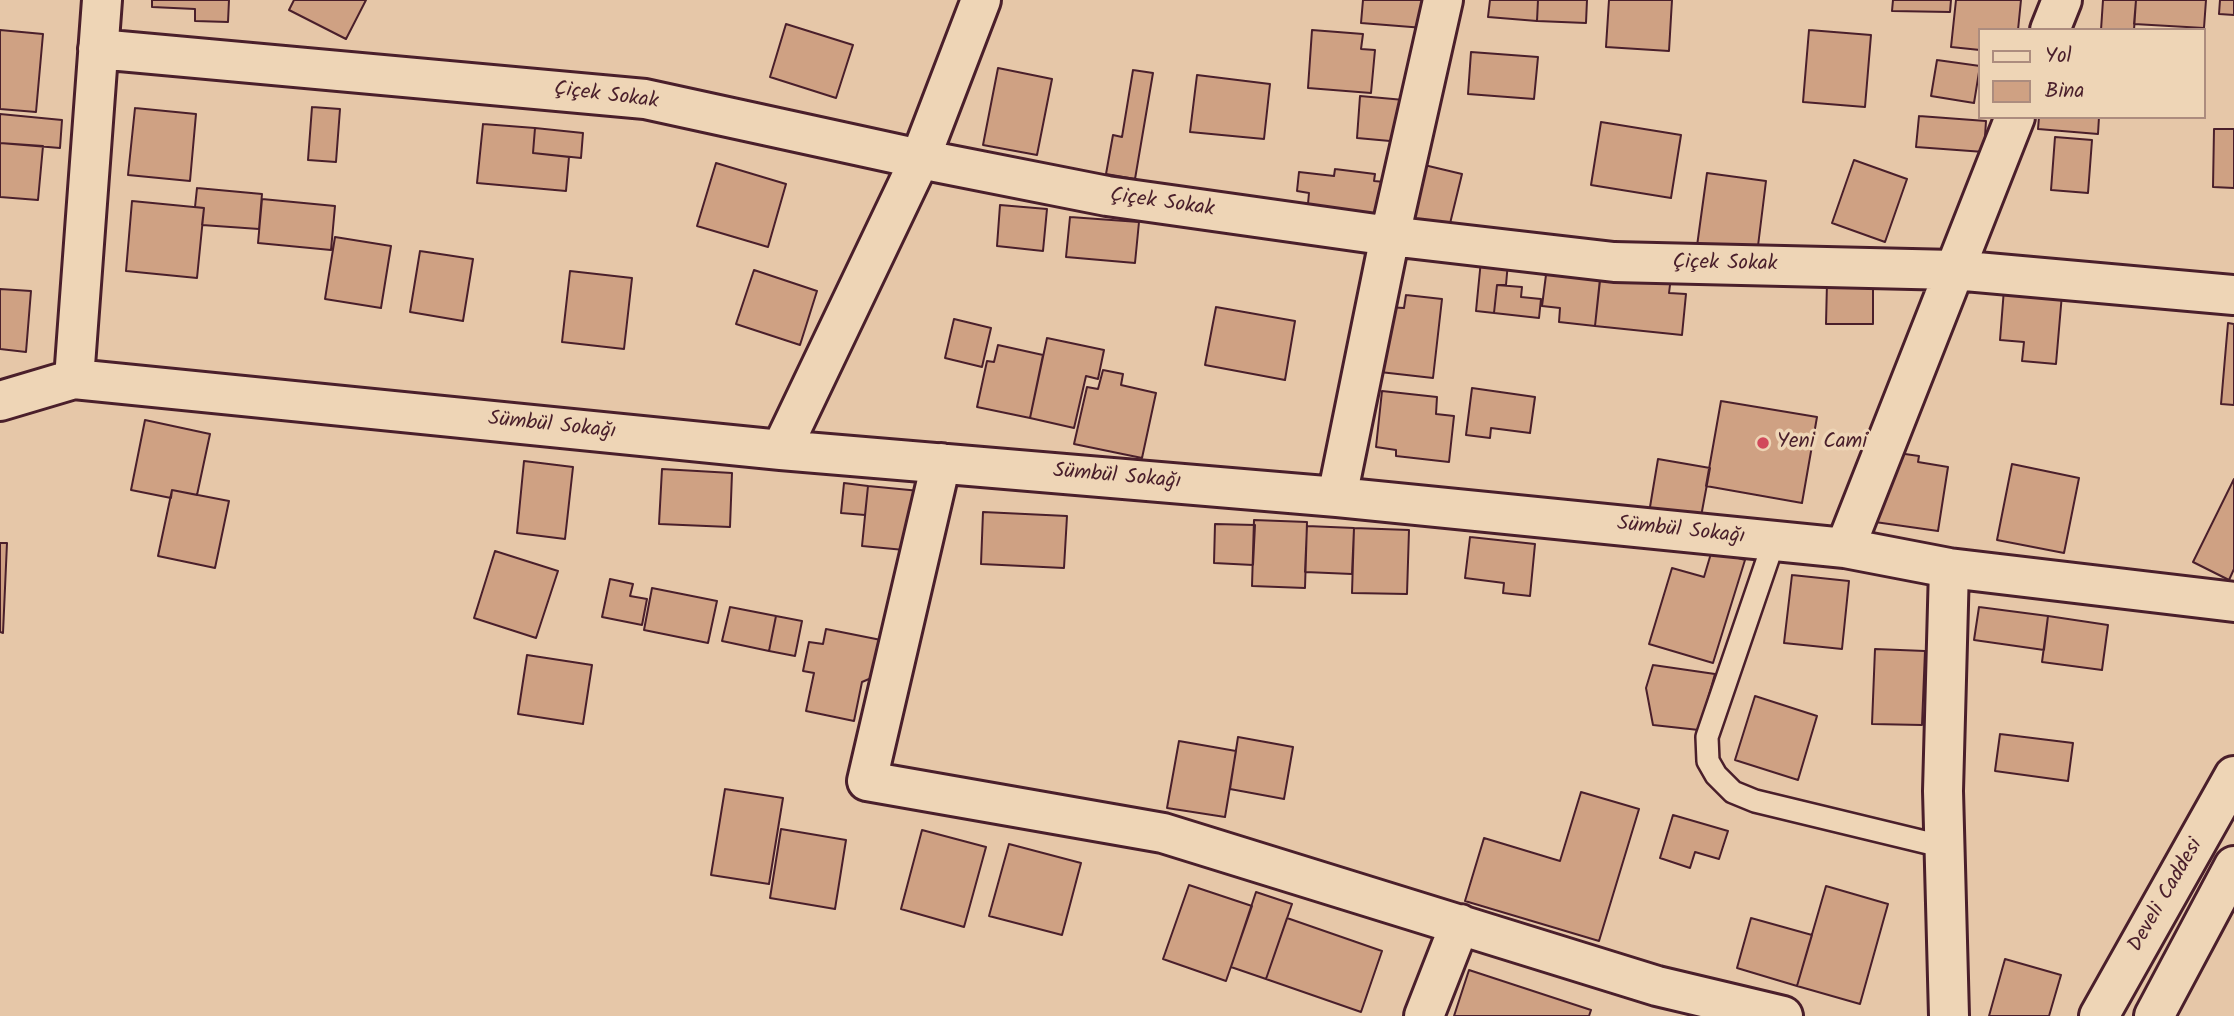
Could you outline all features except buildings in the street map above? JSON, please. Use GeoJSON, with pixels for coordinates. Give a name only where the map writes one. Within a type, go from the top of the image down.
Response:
{"type":"FeatureCollection","features":[{"type":"Feature","properties":{"kind":"street"},"geometry":{"type":"LineString","coordinates":[[74,379],[102,0]]}},
{"type":"Feature","properties":{"kind":"street"},"geometry":{"type":"LineString","coordinates":[[781,450],[920,159],[981,0]]}},
{"type":"Feature","properties":{"kind":"street"},"geometry":{"type":"LineString","coordinates":[[1337,497],[1390,236],[1443,0]]}},
{"type":"Feature","properties":{"kind":"street"},"geometry":{"type":"LineString","coordinates":[[2051,28],[2062,0]]}},
{"type":"Feature","properties":{"kind":"street","name":"Çiçek Sokak"},"geometry":{"type":"LineString","coordinates":[[99,49],[645,99],[920,159],[1107,196],[1390,236],[1614,262],[1954,270],[2234,295]]}},
{"type":"Feature","properties":{"kind":"street"},"geometry":{"type":"LineString","coordinates":[[1844,548],[2014,119]]}},
{"type":"Feature","properties":{"kind":"street","name":"Sümbül Sokağı"},"geometry":{"type":"LineString","coordinates":[[0,401],[74,379],[781,450],[1337,497],[1844,548],[1949,568],[2234,602]]}},
{"type":"Feature","properties":{"kind":"street"},"geometry":{"type":"LineString","coordinates":[[941,464],[867,781],[1163,833],[1657,986],[1783,1016]]}},
{"type":"Feature","properties":{"kind":"street"},"geometry":{"type":"LineString","coordinates":[[1949,568],[1943,791],[1949,1016]]}},
{"type":"Feature","properties":{"kind":"street","name":"Develi Caddesi"},"geometry":{"type":"LineString","coordinates":[[2099,1016],[2234,776]]}},
{"type":"Feature","properties":{"kind":"street","name":"Develi Caddesi"},"geometry":{"type":"LineString","coordinates":[[2154,1016],[2234,866]]}},
{"type":"Feature","properties":{"kind":"street"},"geometry":{"type":"LineString","coordinates":[[1424,1016],[1460,924]]}},
{"type":"Feature","properties":{"kind":"lane"},"geometry":{"type":"LineString","coordinates":[[1774,541],[1707,737],[1709,761],[1716,775],[1733,792],[1755,801],[1945,847]]}},
{"type":"Feature","properties":{"kind":"place","name":"Yeni Cami"},"geometry":{"type":"Point","coordinates":[1763,443]}}]}
